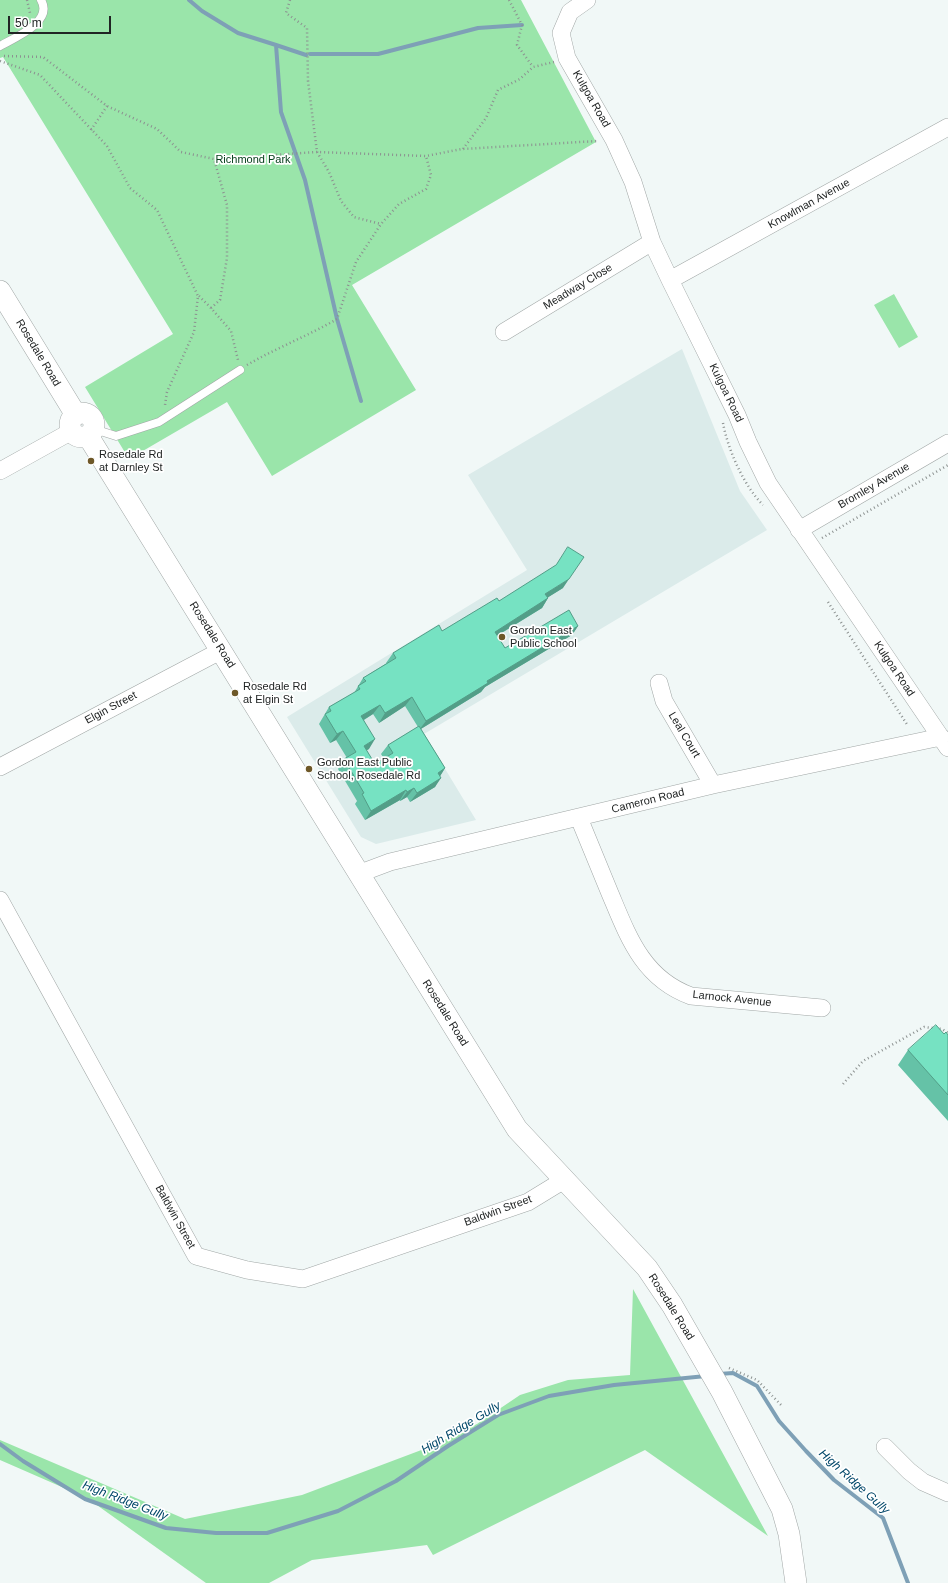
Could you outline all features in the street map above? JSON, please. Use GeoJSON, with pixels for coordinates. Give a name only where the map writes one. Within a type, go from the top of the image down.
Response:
{"type":"FeatureCollection","features":[{"type":"Feature","properties":{"kind":"street","name":"Kulgoa Road"},"geometry":{"type":"LineString","coordinates":[[587,0],[570,12],[561,33],[567,58],[614,140],[633,182],[652,242],[670,280],[737,415],[768,483],[944,743]]}},
{"type":"Feature","properties":{"kind":"street","name":"Knowlman Avenue"},"geometry":{"type":"LineString","coordinates":[[670,280],[948,127]]}},
{"type":"Feature","properties":{"kind":"street","name":"Meadway Close"},"geometry":{"type":"LineString","coordinates":[[504,332],[652,242]]}},
{"type":"Feature","properties":{"kind":"street","name":"Rosedale Road"},"geometry":{"type":"LineString","coordinates":[[0,291],[82,428],[222,650],[358,874],[505,1111],[517,1129],[647,1268],[672,1305],[722,1392],[782,1509],[789,1534],[796,1583]]}},
{"type":"Feature","properties":{"kind":"street"},"geometry":{"type":"LineString","coordinates":[[0,471],[82,428]]}},
{"type":"Feature","properties":{"kind":"street","name":"Bromley Avenue"},"geometry":{"type":"LineString","coordinates":[[799,530],[948,443]]}},
{"type":"Feature","properties":{"kind":"street","name":"Elgin Street"},"geometry":{"type":"LineString","coordinates":[[0,767],[222,650]]}},
{"type":"Feature","properties":{"kind":"street","name":"Leal Court"},"geometry":{"type":"LineString","coordinates":[[659,683],[664,701],[713,785]]}},
{"type":"Feature","properties":{"kind":"street","name":"Cameron Road"},"geometry":{"type":"LineString","coordinates":[[358,874],[390,862],[713,785],[944,743]]}},
{"type":"Feature","properties":{"kind":"street","name":"Larnock Avenue"},"geometry":{"type":"LineString","coordinates":[[578,818],[630,942],[650,969],[662,981],[676,990],[691,996],[822,1008]]}},
{"type":"Feature","properties":{"kind":"street","name":"Baldwin Street"},"geometry":{"type":"LineString","coordinates":[[0,900],[196,1256],[247,1270],[303,1279],[528,1202],[564,1180]]}},
{"type":"Feature","properties":{"kind":"street"},"geometry":{"type":"LineString","coordinates":[[885,1447],[923,1482],[948,1492]]}},
{"type":"Feature","properties":{"kind":"lane"},"geometry":{"type":"LineString","coordinates":[[0,46],[34,27],[42,16],[43,3],[41,0]]}},
{"type":"Feature","properties":{"kind":"lane"},"geometry":{"type":"LineString","coordinates":[[82,428],[116,436],[164,420],[240,370]]}},
{"type":"Feature","properties":{"kind":"path"},"geometry":{"type":"LineString","coordinates":[[290,0],[286,13],[307,28],[308,81],[317,152],[330,172],[341,201],[354,217],[381,224]]}},
{"type":"Feature","properties":{"kind":"path"},"geometry":{"type":"LineString","coordinates":[[509,0],[522,25],[517,45],[533,67]]}},
{"type":"Feature","properties":{"kind":"path"},"geometry":{"type":"LineString","coordinates":[[0,56],[43,57],[107,106],[157,129],[181,152],[214,159],[317,152],[426,156],[462,150],[614,140]]}},
{"type":"Feature","properties":{"kind":"path"},"geometry":{"type":"LineString","coordinates":[[462,150],[486,118],[498,90],[520,78],[533,67],[567,58]]}},
{"type":"Feature","properties":{"kind":"path"},"geometry":{"type":"LineString","coordinates":[[0,61],[40,75],[107,146],[130,188],[157,210],[198,296],[211,308],[231,331],[240,370],[269,352],[324,327],[337,319],[356,262],[381,224],[399,204],[426,189],[431,175],[426,156]]}},
{"type":"Feature","properties":{"kind":"path"},"geometry":{"type":"LineString","coordinates":[[91,130],[107,106]]}},
{"type":"Feature","properties":{"kind":"path"},"geometry":{"type":"LineString","coordinates":[[211,308],[220,300],[227,258],[228,205],[214,159]]}},
{"type":"Feature","properties":{"kind":"path"},"geometry":{"type":"LineString","coordinates":[[164,420],[167,392],[194,332],[198,296]]}},
{"type":"Feature","properties":{"kind":"path"},"geometry":{"type":"LineString","coordinates":[[818,541],[948,465]]}},
{"type":"Feature","properties":{"kind":"path"},"geometry":{"type":"LineString","coordinates":[[843,1084],[863,1061],[924,1026],[942,1029],[948,1033]]}},
{"type":"Feature","properties":{"kind":"path"},"geometry":{"type":"LineString","coordinates":[[701,1357],[757,1380],[783,1407]]}},
{"type":"Feature","properties":{"kind":"shaded area","name":"Gordon East Public School"},"geometry":{"type":"Polygon","coordinates":[[[682,349],[740,491],[767,530],[424,734],[476,820],[376,844],[361,837],[287,717],[527,570],[468,475],[682,349]]]}},
{"type":"Feature","properties":{"kind":"green space","name":"Richmond Park"},"geometry":{"type":"Polygon","coordinates":[[[0,0],[521,0],[596,142],[352,285],[416,390],[272,476],[227,402],[129,459],[85,387],[173,334],[3,57],[0,58],[0,0]]]}},
{"type":"Feature","properties":{"kind":"green space"},"geometry":{"type":"Polygon","coordinates":[[[894,294],[918,337],[899,348],[874,305],[894,294]]]}},
{"type":"Feature","properties":{"kind":"green space"},"geometry":{"type":"Polygon","coordinates":[[[633,1289],[768,1536],[645,1450],[433,1555],[427,1545],[312,1560],[269,1583],[206,1583],[87,1498],[0,1460],[0,1440],[185,1519],[302,1495],[432,1446],[477,1424],[520,1395],[568,1380],[630,1375],[633,1289]]]}},
{"type":"Feature","properties":{"kind":"building"},"geometry":{"type":"Polygon","coordinates":[[[568,547],[584,557],[569,579],[545,594],[548,598],[495,632],[505,648],[569,610],[578,626],[487,681],[488,683],[426,721],[412,697],[385,713],[380,705],[361,716],[375,739],[364,746],[375,764],[393,753],[388,745],[419,726],[445,768],[438,773],[441,778],[417,793],[414,788],[407,792],[406,790],[371,811],[362,794],[364,793],[344,759],[356,752],[343,731],[337,734],[325,714],[331,711],[329,707],[360,689],[358,686],[366,681],[363,678],[396,658],[393,653],[439,625],[442,631],[497,598],[499,601],[556,565],[568,547]]]}},
{"type":"Feature","properties":{"kind":"building"},"geometry":{"type":"Polygon","coordinates":[[[936,1025],[944,1034],[946,1032],[948,1035],[948,1095],[908,1050],[936,1025]]]}},
{"type":"Feature","properties":{"kind":"waterway"},"geometry":{"type":"LineString","coordinates":[[189,0],[202,11],[238,33],[276,45],[281,112],[305,180],[337,319],[361,401]]}},
{"type":"Feature","properties":{"kind":"waterway"},"geometry":{"type":"LineString","coordinates":[[310,54],[378,54],[478,28],[522,25]]}},
{"type":"Feature","properties":{"kind":"waterway"},"geometry":{"type":"LineString","coordinates":[[276,45],[306,55]]}},
{"type":"Feature","properties":{"kind":"waterway","name":"High Ridge Gully"},"geometry":{"type":"LineString","coordinates":[[719,1374],[733,1373],[757,1386],[779,1421],[806,1451],[834,1480],[883,1518],[908,1583]]}},
{"type":"Feature","properties":{"kind":"waterway","name":"High Ridge Gully"},"geometry":{"type":"LineString","coordinates":[[0,1444],[23,1461],[85,1499],[166,1528],[216,1533],[267,1533],[338,1511],[396,1481],[498,1415],[549,1396],[614,1385],[706,1376]]}},
{"type":"Feature","properties":{"kind":"place","name":"Rosedale Rd at Darnley St"},"geometry":{"type":"Point","coordinates":[91,461]}},
{"type":"Feature","properties":{"kind":"place","name":"Gordon East Public School"},"geometry":{"type":"Point","coordinates":[502,637]}},
{"type":"Feature","properties":{"kind":"place","name":"Rosedale Rd at Elgin St"},"geometry":{"type":"Point","coordinates":[235,693]}},
{"type":"Feature","properties":{"kind":"place","name":"Gordon East Public School, Rosedale Rd"},"geometry":{"type":"Point","coordinates":[309,769]}}]}
